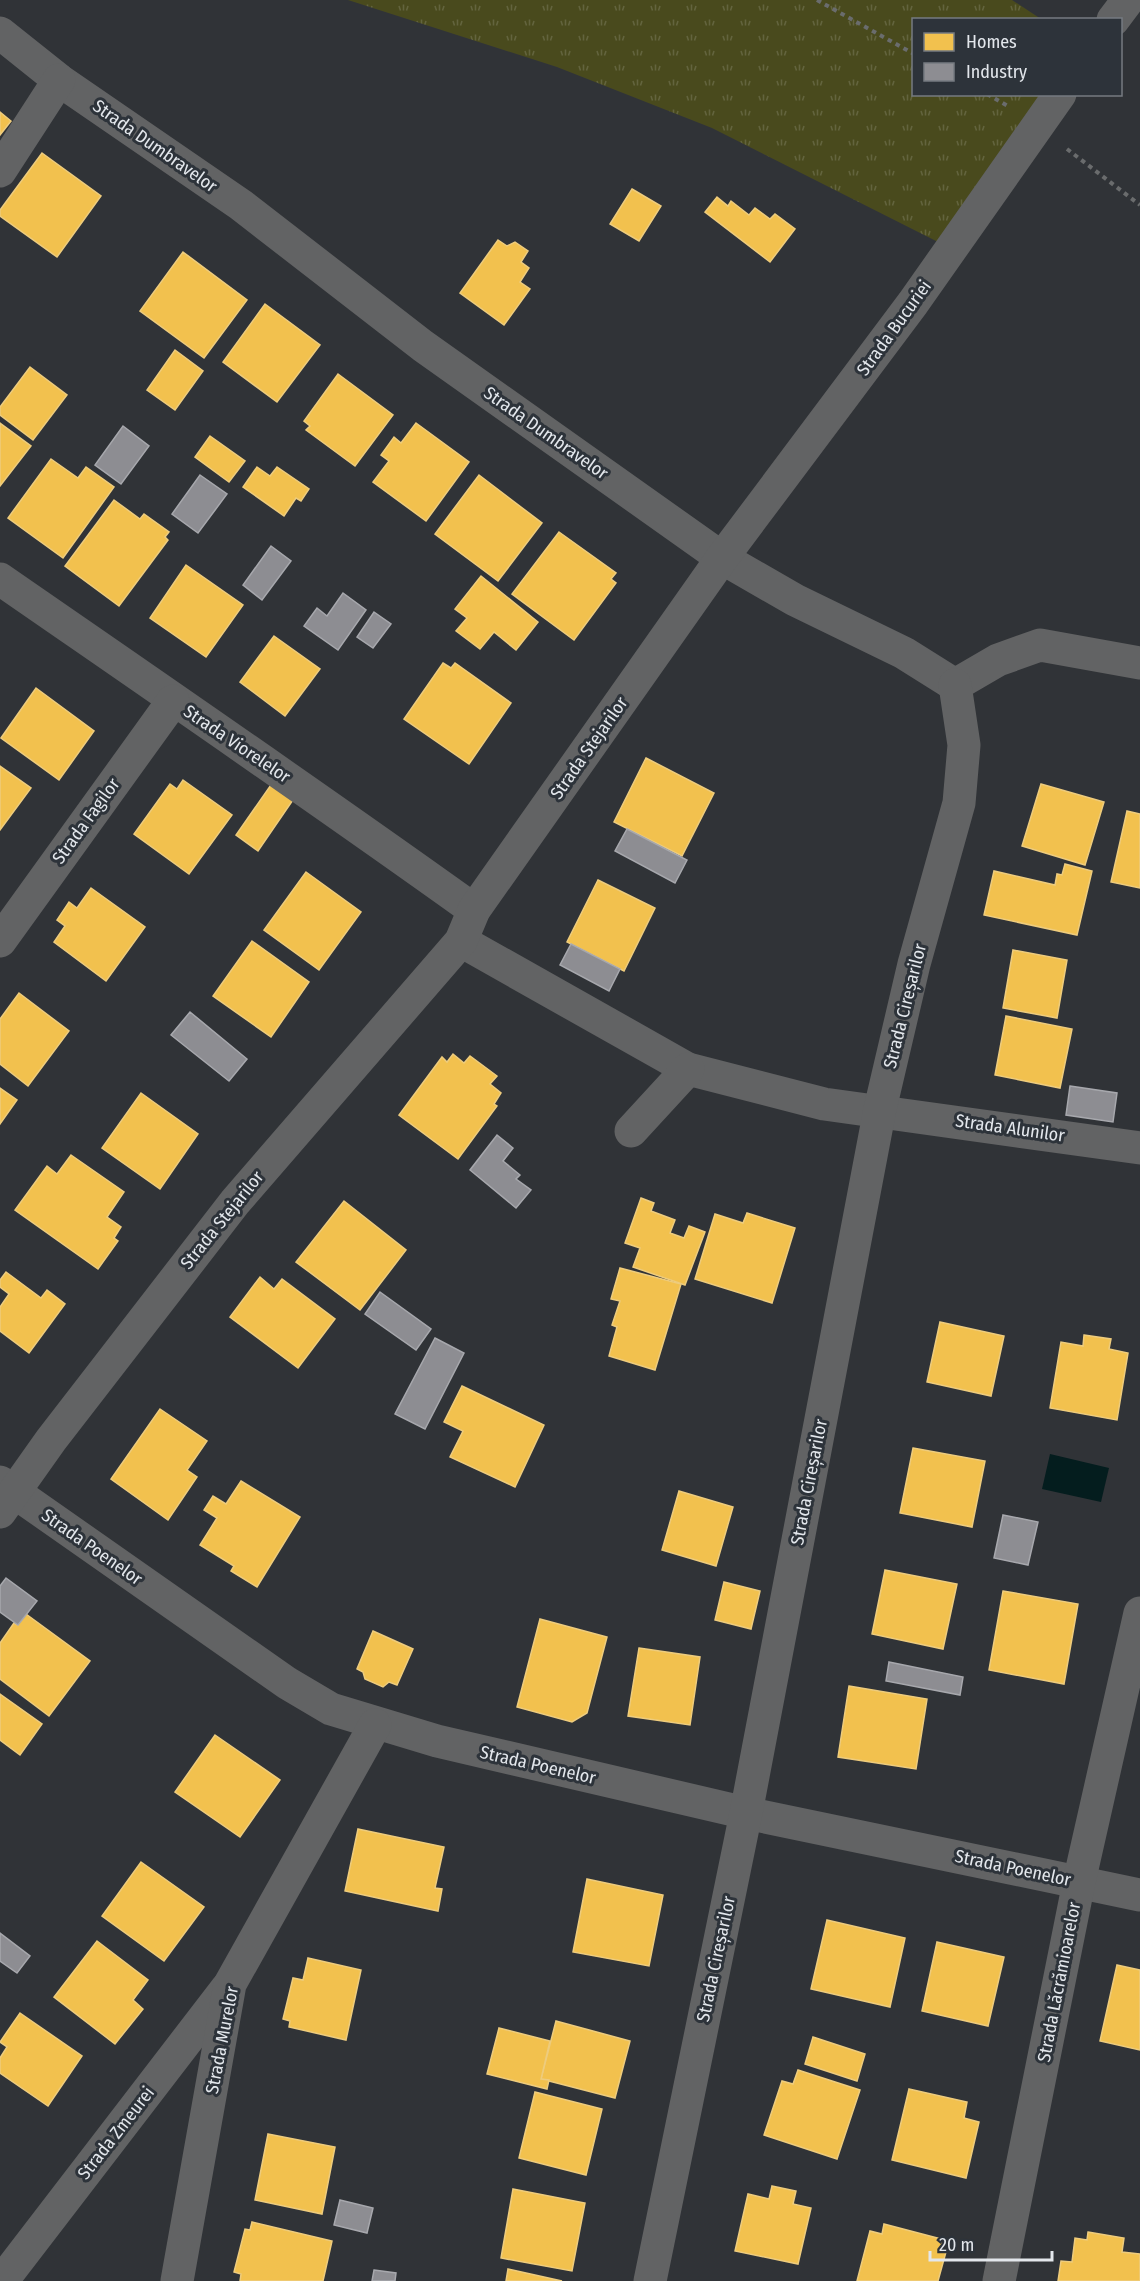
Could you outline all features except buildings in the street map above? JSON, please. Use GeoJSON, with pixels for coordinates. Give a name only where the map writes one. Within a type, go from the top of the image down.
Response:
{"type":"FeatureCollection","features":[{"type":"Feature","properties":{"kind":"street"},"geometry":{"type":"LineString","coordinates":[[1114,18],[1128,0]]}},
{"type":"Feature","properties":{"kind":"street","name":"Strada Dumbravelor"},"geometry":{"type":"LineString","coordinates":[[0,33],[59,80],[242,206],[423,346],[722,558],[795,600],[904,653],[955,685]]}},
{"type":"Feature","properties":{"kind":"street"},"geometry":{"type":"LineString","coordinates":[[0,171],[59,80]]}},
{"type":"Feature","properties":{"kind":"street","name":"Strada Bucuriei"},"geometry":{"type":"LineString","coordinates":[[722,558],[913,303],[1059,96]]}},
{"type":"Feature","properties":{"kind":"street","name":"Strada Stejarilor"},"geometry":{"type":"LineString","coordinates":[[5,1495],[51,1440],[235,1202],[461,941],[474,910],[722,558]]}},
{"type":"Feature","properties":{"kind":"street","name":"Strada Viorelelor"},"geometry":{"type":"LineString","coordinates":[[0,579],[173,701],[325,803],[474,910]]}},
{"type":"Feature","properties":{"kind":"street"},"geometry":{"type":"LineString","coordinates":[[955,685],[998,660],[1040,645],[1140,663]]}},
{"type":"Feature","properties":{"kind":"street","name":"Strada Cireșarilor"},"geometry":{"type":"LineString","coordinates":[[650,2281],[746,1813],[880,1109],[914,964],[959,803],[964,745],[955,685]]}},
{"type":"Feature","properties":{"kind":"street","name":"Strada Fagilor"},"geometry":{"type":"LineString","coordinates":[[0,941],[173,701]]}},
{"type":"Feature","properties":{"kind":"street"},"geometry":{"type":"LineString","coordinates":[[461,941],[688,1069],[824,1104],[880,1109]]}},
{"type":"Feature","properties":{"kind":"street"},"geometry":{"type":"LineString","coordinates":[[632,1131],[688,1069]]}},
{"type":"Feature","properties":{"kind":"street","name":"Strada Alunilor"},"geometry":{"type":"LineString","coordinates":[[880,1109],[1140,1148]]}},
{"type":"Feature","properties":{"kind":"street","name":"Strada Poenelor"},"geometry":{"type":"LineString","coordinates":[[5,1495],[287,1683],[331,1709],[375,1725],[746,1813],[1140,1895]]}},
{"type":"Feature","properties":{"kind":"street","name":"Strada Lăcrămioarelor"},"geometry":{"type":"LineString","coordinates":[[999,2281],[1079,1882],[1140,1613]]}},
{"type":"Feature","properties":{"kind":"street","name":"Strada Murelor"},"geometry":{"type":"LineString","coordinates":[[177,2281],[230,1984],[375,1725]]}},
{"type":"Feature","properties":{"kind":"street","name":"Strada Zmeurei"},"geometry":{"type":"LineString","coordinates":[[2,2281],[230,1984]]}},
{"type":"Feature","properties":{"kind":"path"},"geometry":{"type":"LineString","coordinates":[[817,0],[912,53]]}},
{"type":"Feature","properties":{"kind":"green space"},"geometry":{"type":"Polygon","coordinates":[[[348,0],[1012,0],[1039,18],[912,18],[912,96],[1040,96],[940,243],[712,128],[557,67],[348,0]]]}},
{"type":"Feature","properties":{"kind":"shaded area"},"geometry":{"type":"Polygon","coordinates":[[[1050,1454],[1109,1468],[1101,1502],[1042,1489],[1050,1454]]]}}]}
